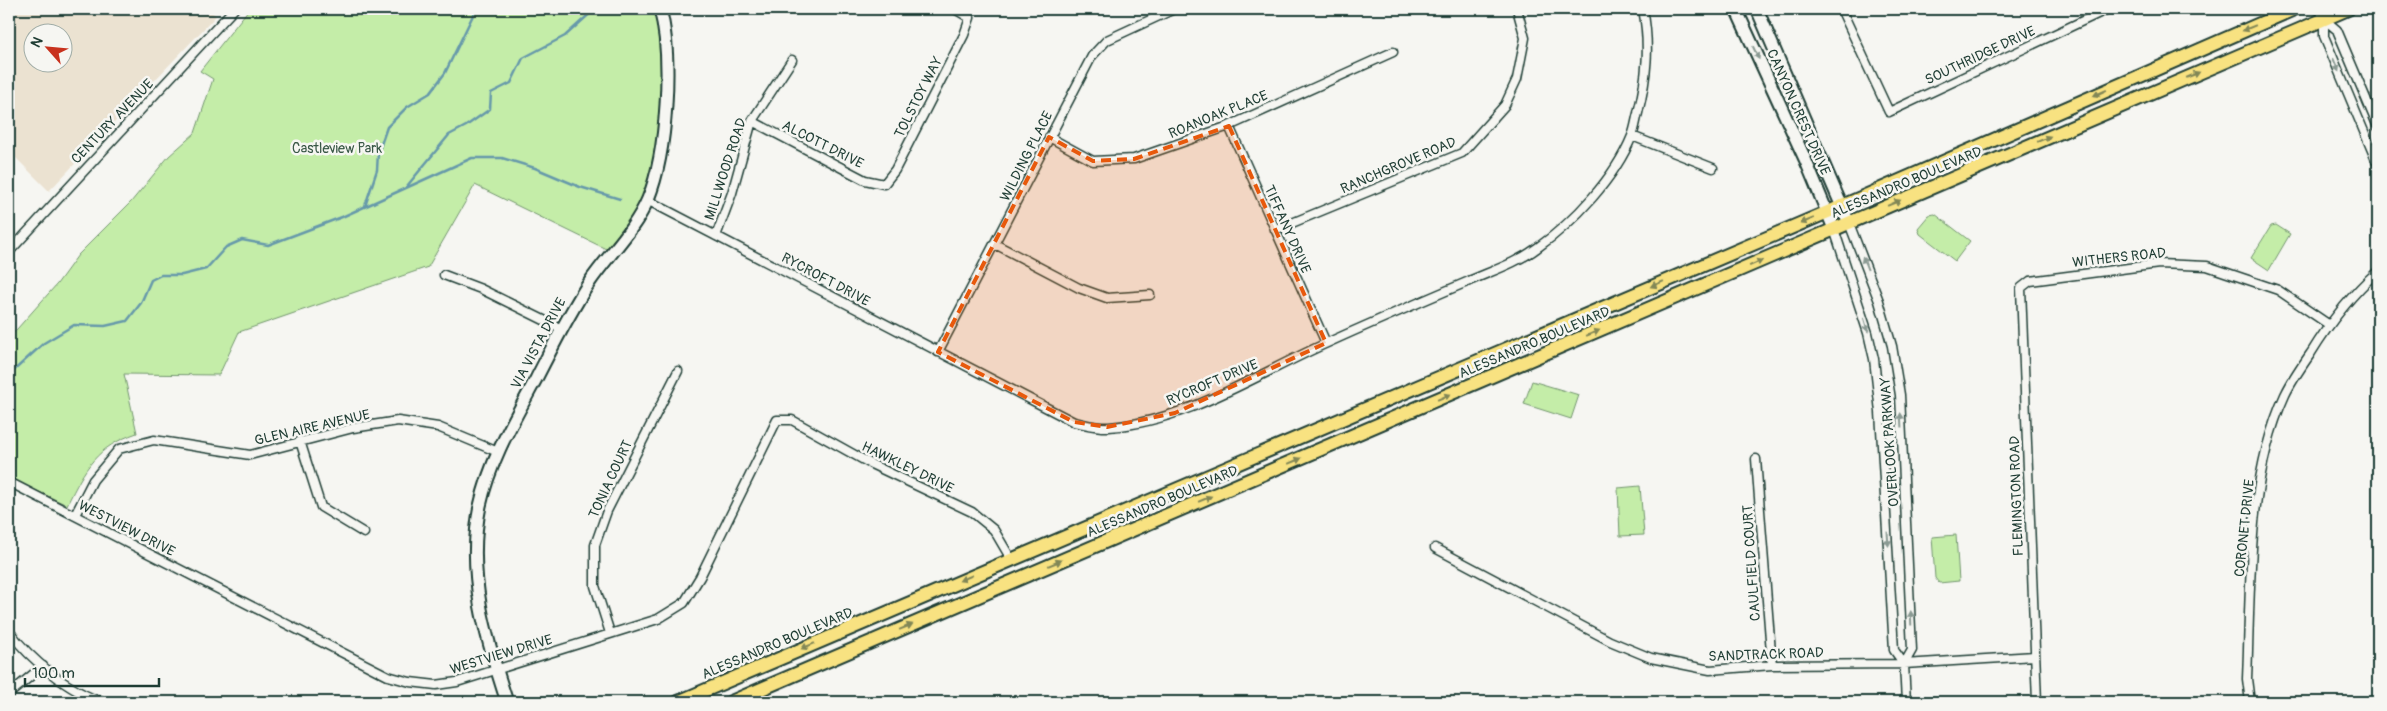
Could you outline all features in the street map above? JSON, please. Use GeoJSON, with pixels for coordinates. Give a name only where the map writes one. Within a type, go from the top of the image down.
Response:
{"type":"FeatureCollection","features":[{"type":"Feature","properties":{"kind":"main road","name":"ALESSANDRO BOULEVARD"},"geometry":{"type":"LineString","coordinates":[[678,702],[1842,206],[2294,9]]}},
{"type":"Feature","properties":{"kind":"main road","name":"ALESSANDRO BOULEVARD"},"geometry":{"type":"LineString","coordinates":[[731,702],[1850,223],[2322,14],[2348,9]]}},
{"type":"Feature","properties":{"kind":"street","name":"VIA VISTA DRIVE"},"geometry":{"type":"LineString","coordinates":[[507,702],[482,621],[475,564],[480,507],[498,452],[562,329],[589,283],[647,200],[660,156],[666,107],[666,59],[660,9]]}},
{"type":"Feature","properties":{"kind":"street","name":"TOLSTOY WAY"},"geometry":{"type":"LineString","coordinates":[[884,184],[895,170],[964,35],[970,18],[955,9]]}},
{"type":"Feature","properties":{"kind":"street","name":"WILDING PLACE"},"geometry":{"type":"LineString","coordinates":[[938,352],[1092,56],[1107,40],[1174,9]]}},
{"type":"Feature","properties":{"kind":"street","name":"RANCHGROVE ROAD"},"geometry":{"type":"LineString","coordinates":[[1275,230],[1462,153],[1505,105],[1517,78],[1525,38],[1517,9]]}},
{"type":"Feature","properties":{"kind":"street","name":"RYCROFT DRIVE"},"geometry":{"type":"LineString","coordinates":[[647,200],[1074,422],[1107,427],[1140,423],[1175,413],[1223,393],[1326,343],[1536,249],[1573,219],[1592,198],[1632,136],[1645,84],[1648,59],[1647,29],[1643,9]]}},
{"type":"Feature","properties":{"kind":"street","name":"CANYON CREST DRIVE"},"geometry":{"type":"LineString","coordinates":[[1736,9],[1834,229]]}},
{"type":"Feature","properties":{"kind":"street","name":"CANYON CREST DRIVE"},"geometry":{"type":"LineString","coordinates":[[1757,9],[1850,223]]}},
{"type":"Feature","properties":{"kind":"street","name":"SOUTHRIDGE DRIVE"},"geometry":{"type":"LineString","coordinates":[[1841,9],[1889,112],[2108,9]]}},
{"type":"Feature","properties":{"kind":"street","name":"CENTURY AVENUE"},"geometry":{"type":"LineString","coordinates":[[9,250],[231,10]]}},
{"type":"Feature","properties":{"kind":"street"},"geometry":{"type":"LineString","coordinates":[[2322,14],[2337,30],[2378,127]]}},
{"type":"Feature","properties":{"kind":"street"},"geometry":{"type":"LineString","coordinates":[[2322,14],[2324,36],[2378,165]]}},
{"type":"Feature","properties":{"kind":"street","name":"ROANOAK PLACE"},"geometry":{"type":"LineString","coordinates":[[1049,137],[1093,161],[1134,159],[1229,126],[1393,52]]}},
{"type":"Feature","properties":{"kind":"street","name":"MILLWOOD ROAD"},"geometry":{"type":"LineString","coordinates":[[716,236],[732,193],[752,121],[792,60]]}},
{"type":"Feature","properties":{"kind":"street","name":"ALCOTT DRIVE"},"geometry":{"type":"LineString","coordinates":[[752,121],[865,180],[884,184]]}},
{"type":"Feature","properties":{"kind":"street","name":"TIFFANY DRIVE"},"geometry":{"type":"LineString","coordinates":[[1229,126],[1326,343]]}},
{"type":"Feature","properties":{"kind":"street"},"geometry":{"type":"LineString","coordinates":[[1632,136],[1713,168]]}},
{"type":"Feature","properties":{"kind":"street","name":"OVERLOOK PARKWAY"},"geometry":{"type":"LineString","coordinates":[[1850,223],[1880,301],[1892,346],[1900,395],[1912,650],[1904,664]]}},
{"type":"Feature","properties":{"kind":"street","name":"OVERLOOK PARKWAY"},"geometry":{"type":"LineString","coordinates":[[1834,229],[1868,333],[1874,359],[1880,412],[1894,650],[1904,664],[1906,702]]}},
{"type":"Feature","properties":{"kind":"street"},"geometry":{"type":"LineString","coordinates":[[995,244],[1079,288],[1106,298],[1150,295]]}},
{"type":"Feature","properties":{"kind":"street","name":"WITHERS ROAD"},"geometry":{"type":"LineString","coordinates":[[2021,288],[2030,281],[2149,265],[2207,266],[2278,290],[2328,324]]}},
{"type":"Feature","properties":{"kind":"street","name":"CORONET DRIVE"},"geometry":{"type":"LineString","coordinates":[[2250,702],[2247,679],[2256,514],[2267,450],[2285,395],[2328,324],[2358,289],[2378,272]]}},
{"type":"Feature","properties":{"kind":"street"},"geometry":{"type":"LineString","coordinates":[[444,275],[481,289],[562,329]]}},
{"type":"Feature","properties":{"kind":"street","name":"FLEMINGTON ROAD"},"geometry":{"type":"LineString","coordinates":[[2021,288],[2037,702]]}},
{"type":"Feature","properties":{"kind":"street","name":"TONIA COURT"},"geometry":{"type":"LineString","coordinates":[[610,634],[595,586],[595,545],[607,511],[678,371]]}},
{"type":"Feature","properties":{"kind":"street","name":"HAWKLEY DRIVE"},"geometry":{"type":"LineString","coordinates":[[777,420],[792,420],[871,464],[972,512],[994,530],[1010,559]]}},
{"type":"Feature","properties":{"kind":"street","name":"WESTVIEW DRIVE"},"geometry":{"type":"LineString","coordinates":[[9,482],[388,676],[410,682],[436,685],[458,682],[496,671],[658,619],[684,603],[700,577],[777,420]]}},
{"type":"Feature","properties":{"kind":"street","name":"GLEN AIRE AVENUE"},"geometry":{"type":"LineString","coordinates":[[75,515],[93,480],[119,449],[154,440],[250,455],[353,428],[398,421],[438,427],[498,452]]}},
{"type":"Feature","properties":{"kind":"street"},"geometry":{"type":"LineString","coordinates":[[300,441],[321,507],[364,533]]}},
{"type":"Feature","properties":{"kind":"street","name":"CAULFIELD COURT"},"geometry":{"type":"LineString","coordinates":[[1756,459],[1772,664]]}},
{"type":"Feature","properties":{"kind":"street","name":"SANDTRACK ROAD"},"geometry":{"type":"LineString","coordinates":[[1435,548],[1610,641],[1651,658],[1710,670],[1772,664],[1904,664],[2035,656]]}},
{"type":"Feature","properties":{"kind":"street"},"geometry":{"type":"LineString","coordinates":[[9,631],[20,645],[43,666],[60,679],[98,701]]}},
{"type":"Feature","properties":{"kind":"street"},"geometry":{"type":"LineString","coordinates":[[9,694],[43,666]]}},
{"type":"Feature","properties":{"kind":"highlighted area"},"geometry":{"type":"Polygon","coordinates":[[[1229,126],[1326,343],[1175,413],[1107,427],[1074,422],[938,352],[1049,137],[1093,161],[1134,159],[1229,126]]]}},
{"type":"Feature","properties":{"kind":"shaded area"},"geometry":{"type":"Polygon","coordinates":[[[9,9],[209,9],[216,16],[49,191],[9,151],[9,9]]]}},
{"type":"Feature","properties":{"kind":"green space","name":"Castleview Park"},"geometry":{"type":"Polygon","coordinates":[[[249,9],[660,9],[666,129],[643,196],[628,223],[606,249],[475,185],[428,267],[239,332],[219,375],[124,374],[137,433],[111,445],[93,460],[67,505],[9,478],[9,338],[57,284],[78,255],[131,202],[169,156],[195,133],[213,79],[200,71],[249,9]]]}},
{"type":"Feature","properties":{"kind":"green space"},"geometry":{"type":"Polygon","coordinates":[[[1935,214],[1970,241],[1955,261],[1920,234],[1918,228],[1929,215],[1935,214]]]}},
{"type":"Feature","properties":{"kind":"green space"},"geometry":{"type":"Polygon","coordinates":[[[2276,225],[2290,234],[2269,270],[2251,258],[2271,226],[2276,225]]]}},
{"type":"Feature","properties":{"kind":"green space"},"geometry":{"type":"Polygon","coordinates":[[[1532,381],[1579,395],[1571,419],[1524,404],[1532,381]]]}},
{"type":"Feature","properties":{"kind":"green space"},"geometry":{"type":"Polygon","coordinates":[[[1640,486],[1644,535],[1620,536],[1618,488],[1640,486]]]}},
{"type":"Feature","properties":{"kind":"green space"},"geometry":{"type":"Polygon","coordinates":[[[1956,535],[1959,581],[1939,583],[1935,578],[1932,537],[1956,535]]]}},
{"type":"Feature","properties":{"kind":"waterway"},"geometry":{"type":"LineString","coordinates":[[365,206],[377,170],[378,153],[387,127],[407,107],[430,93],[445,73],[476,9]]}},
{"type":"Feature","properties":{"kind":"waterway"},"geometry":{"type":"LineString","coordinates":[[407,186],[449,135],[466,126],[490,109],[491,93],[511,83],[523,58],[565,36],[595,9]]}},
{"type":"Feature","properties":{"kind":"waterway"},"geometry":{"type":"LineString","coordinates":[[9,375],[44,343],[74,325],[105,326],[127,321],[141,303],[151,280],[161,275],[182,275],[206,269],[226,247],[242,240],[268,245],[342,217],[472,158],[502,158],[535,168],[580,187],[620,199]]}}]}
